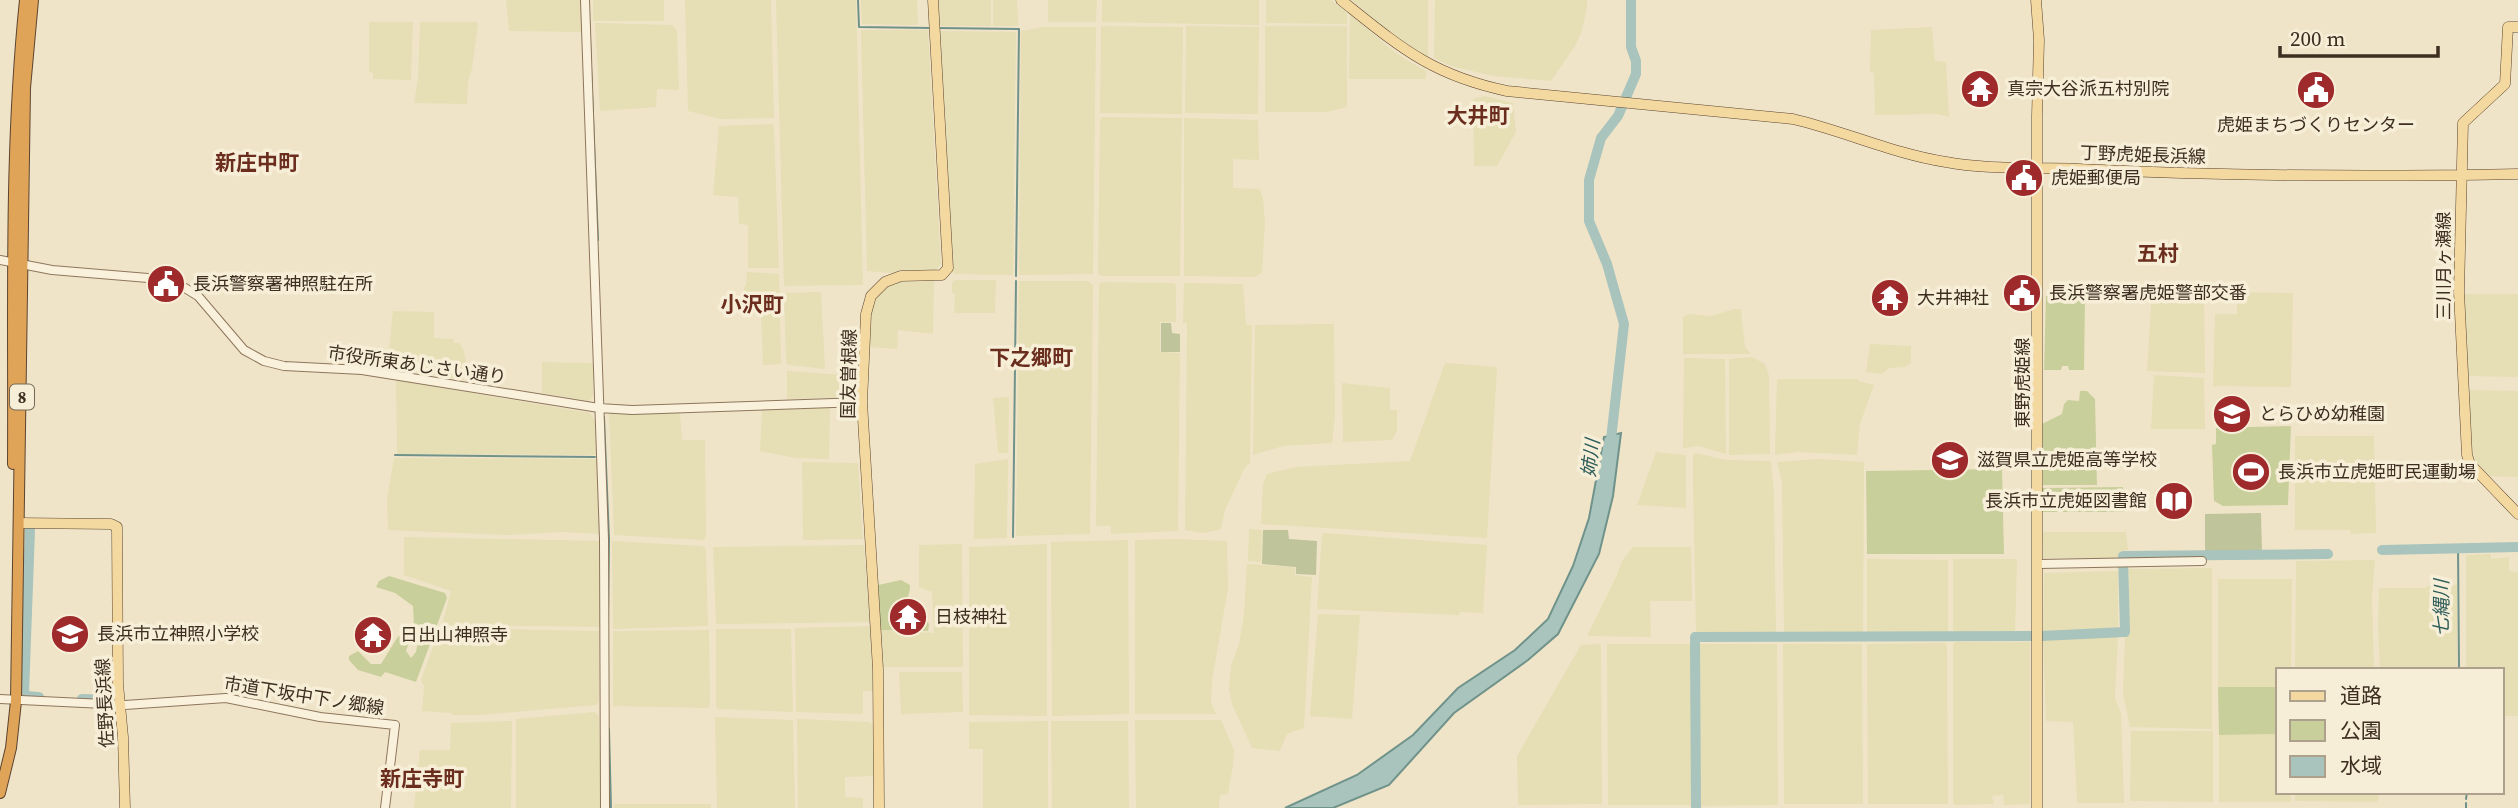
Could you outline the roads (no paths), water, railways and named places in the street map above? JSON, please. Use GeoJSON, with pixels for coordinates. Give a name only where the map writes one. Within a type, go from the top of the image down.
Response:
{"type":"FeatureCollection","features":[{"type":"Feature","properties":{"kind":"highway","name":"8"},"geometry":{"type":"LineString","coordinates":[[0,763],[8,700],[19,523],[17,88],[25,0]]}},
{"type":"Feature","properties":{"kind":"highway","name":"8"},"geometry":{"type":"LineString","coordinates":[[0,793],[11,748],[8,700],[19,264],[25,88],[33,0]]}},
{"type":"Feature","properties":{"kind":"main road","name":"国友曽根線"},"geometry":{"type":"LineString","coordinates":[[879,808],[878,669],[862,402],[866,314],[871,296],[885,282],[901,276],[942,275],[947,268],[933,0]]}},
{"type":"Feature","properties":{"kind":"main road","name":"丁野虎姫長浜線"},"geometry":{"type":"LineString","coordinates":[[1341,0],[1399,47],[1450,76],[1507,91],[1793,119],[1833,128],[1945,162],[2128,172],[2460,176],[2518,174]]}},
{"type":"Feature","properties":{"kind":"main road","name":"東野虎姫線"},"geometry":{"type":"LineString","coordinates":[[2036,0],[2039,40],[2037,808]]}},
{"type":"Feature","properties":{"kind":"main road","name":"三川月ヶ瀬線"},"geometry":{"type":"LineString","coordinates":[[2518,27],[2508,27],[2505,84],[2463,123],[2459,292],[2467,455],[2470,464],[2518,514]]}},
{"type":"Feature","properties":{"kind":"main road","name":"佐野長浜線"},"geometry":{"type":"LineString","coordinates":[[19,523],[111,524],[117,527],[119,705],[125,808]]}},
{"type":"Feature","properties":{"kind":"street"},"geometry":{"type":"LineString","coordinates":[[585,0],[604,539],[605,808]]}},
{"type":"Feature","properties":{"kind":"street","name":"市役所東あじさい通り"},"geometry":{"type":"LineString","coordinates":[[0,260],[172,280],[198,296],[244,350],[264,361],[284,366],[362,370],[599,408],[632,410],[862,402]]}},
{"type":"Feature","properties":{"kind":"street"},"geometry":{"type":"LineString","coordinates":[[2039,564],[2202,561]]}},
{"type":"Feature","properties":{"kind":"street","name":"市道下坂中下ノ郷線"},"geometry":{"type":"LineString","coordinates":[[8,700],[119,705],[226,698],[320,716],[395,725],[385,808]]}},
{"type":"Feature","properties":{"kind":"water"},"geometry":{"type":"Polygon","coordinates":[[[1621,433],[1613,496],[1599,554],[1558,634],[1528,660],[1454,713],[1389,785],[1333,808],[1285,808],[1357,775],[1413,735],[1458,688],[1515,650],[1548,619],[1573,566],[1589,518],[1604,437],[1621,433]]]}},
{"type":"Feature","properties":{"kind":"waterway"},"geometry":{"type":"LineString","coordinates":[[589,0],[589,8]]}},
{"type":"Feature","properties":{"kind":"waterway"},"geometry":{"type":"LineString","coordinates":[[858,0],[859,27],[930,28]]}},
{"type":"Feature","properties":{"kind":"waterway","name":"姉川"},"geometry":{"type":"LineString","coordinates":[[1610,448],[1624,324],[1607,264],[1589,221],[1589,180],[1601,138],[1618,116],[1636,74],[1636,61],[1631,47],[1631,0]]}},
{"type":"Feature","properties":{"kind":"waterway"},"geometry":{"type":"LineString","coordinates":[[938,28],[1019,29],[1016,276]]}},
{"type":"Feature","properties":{"kind":"waterway"},"geometry":{"type":"LineString","coordinates":[[590,42],[598,240]]}},
{"type":"Feature","properties":{"kind":"waterway"},"geometry":{"type":"LineString","coordinates":[[1013,537],[1016,281]]}},
{"type":"Feature","properties":{"kind":"waterway"},"geometry":{"type":"LineString","coordinates":[[604,417],[609,539],[608,621]]}},
{"type":"Feature","properties":{"kind":"waterway"},"geometry":{"type":"LineString","coordinates":[[395,455],[595,457]]}},
{"type":"Feature","properties":{"kind":"waterway"},"geometry":{"type":"LineString","coordinates":[[30,530],[24,694],[39,697]]}},
{"type":"Feature","properties":{"kind":"waterway","name":"七縄川"},"geometry":{"type":"LineString","coordinates":[[2458,547],[2459,668]]}},
{"type":"Feature","properties":{"kind":"waterway","name":"七縄川"},"geometry":{"type":"LineString","coordinates":[[2382,550],[2518,547]]}},
{"type":"Feature","properties":{"kind":"waterway"},"geometry":{"type":"LineString","coordinates":[[2041,636],[2125,632],[2123,556],[2328,554]]}},
{"type":"Feature","properties":{"kind":"waterway"},"geometry":{"type":"LineString","coordinates":[[1695,639],[2031,636]]}},
{"type":"Feature","properties":{"kind":"waterway"},"geometry":{"type":"LineString","coordinates":[[1695,643],[1696,808]]}},
{"type":"Feature","properties":{"kind":"waterway"},"geometry":{"type":"LineString","coordinates":[[82,699],[113,700]]}},
{"type":"Feature","properties":{"kind":"waterway"},"geometry":{"type":"LineString","coordinates":[[609,729],[611,808]]}},
{"type":"Feature","properties":{"kind":"waterway","name":"七縄川"},"geometry":{"type":"LineString","coordinates":[[2466,799],[2467,794]]}},
{"type":"Feature","properties":{"kind":"waterway","name":"七縄川"},"geometry":{"type":"LineString","coordinates":[[2466,803],[2466,808]]}},
{"type":"Feature","properties":{"kind":"place","name":"真宗大谷派五村別院"},"geometry":{"type":"Point","coordinates":[1980,89]}},
{"type":"Feature","properties":{"kind":"place","name":"虎姫まちづくりセンター"},"geometry":{"type":"Point","coordinates":[2316,90]}},
{"type":"Feature","properties":{"kind":"place","name":"虎姫郵便局"},"geometry":{"type":"Point","coordinates":[2024,178]}},
{"type":"Feature","properties":{"kind":"place","name":"長浜警察署神照駐在所"},"geometry":{"type":"Point","coordinates":[166,284]}},
{"type":"Feature","properties":{"kind":"place","name":"長浜警察署虎姫警部交番"},"geometry":{"type":"Point","coordinates":[2022,293]}},
{"type":"Feature","properties":{"kind":"place","name":"大井神社"},"geometry":{"type":"Point","coordinates":[1890,298]}},
{"type":"Feature","properties":{"kind":"place","name":"とらひめ幼稚園"},"geometry":{"type":"Point","coordinates":[2232,414]}},
{"type":"Feature","properties":{"kind":"place","name":"滋賀県立虎姫高等学校"},"geometry":{"type":"Point","coordinates":[1950,460]}},
{"type":"Feature","properties":{"kind":"place","name":"長浜市立虎姫町民運動場"},"geometry":{"type":"Point","coordinates":[2251,472]}},
{"type":"Feature","properties":{"kind":"place","name":"長浜市立虎姫図書館"},"geometry":{"type":"Point","coordinates":[2174,501]}},
{"type":"Feature","properties":{"kind":"place","name":"日枝神社"},"geometry":{"type":"Point","coordinates":[908,617]}},
{"type":"Feature","properties":{"kind":"place","name":"長浜市立神照小学校"},"geometry":{"type":"Point","coordinates":[70,634]}},
{"type":"Feature","properties":{"kind":"place","name":"日出山神照寺"},"geometry":{"type":"Point","coordinates":[373,635]}},
{"type":"Feature","properties":{"kind":"district","name":"大井町"},"geometry":{"type":"Point","coordinates":[1478,116]}},
{"type":"Feature","properties":{"kind":"district","name":"新庄中町"},"geometry":{"type":"Point","coordinates":[257,163]}},
{"type":"Feature","properties":{"kind":"district","name":"五村"},"geometry":{"type":"Point","coordinates":[2158,254]}},
{"type":"Feature","properties":{"kind":"district","name":"小沢町"},"geometry":{"type":"Point","coordinates":[752,305]}},
{"type":"Feature","properties":{"kind":"district","name":"下之郷町"},"geometry":{"type":"Point","coordinates":[1031,358]}},
{"type":"Feature","properties":{"kind":"district","name":"新庄寺町"},"geometry":{"type":"Point","coordinates":[422,779]}}]}
